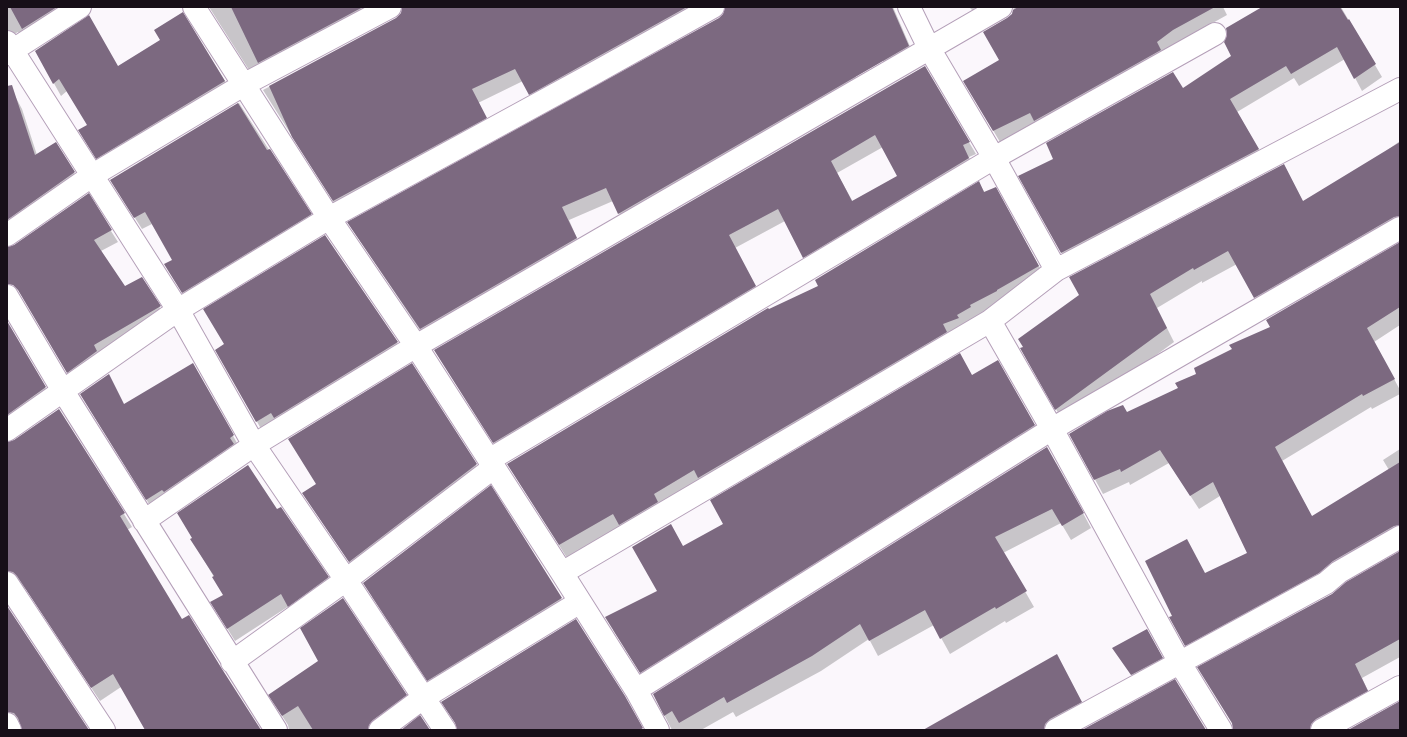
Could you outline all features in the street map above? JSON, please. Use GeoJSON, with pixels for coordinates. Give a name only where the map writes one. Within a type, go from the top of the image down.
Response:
{"type":"FeatureCollection","features":[{"type":"Feature","properties":{"kind":"street"},"geometry":{"type":"LineString","coordinates":[[80,7],[9,49],[93,176],[178,310],[254,445],[346,580],[444,730]]}},
{"type":"Feature","properties":{"kind":"street"},"geometry":{"type":"LineString","coordinates":[[194,7],[329,218],[416,346],[562,573],[636,690],[658,730]]}},
{"type":"Feature","properties":{"kind":"street"},"geometry":{"type":"LineString","coordinates":[[7,235],[93,176],[244,84],[390,7]]}},
{"type":"Feature","properties":{"kind":"street"},"geometry":{"type":"LineString","coordinates":[[7,430],[178,310],[329,218],[713,7]]}},
{"type":"Feature","properties":{"kind":"street"},"geometry":{"type":"LineString","coordinates":[[909,7],[929,48],[994,158],[1056,270]]}},
{"type":"Feature","properties":{"kind":"street"},"geometry":{"type":"LineString","coordinates":[[144,521],[254,445],[416,346],[1001,7]]}},
{"type":"Feature","properties":{"kind":"street"},"geometry":{"type":"LineString","coordinates":[[232,662],[346,580],[491,464],[994,158],[1215,34]]}},
{"type":"Feature","properties":{"kind":"street"},"geometry":{"type":"LineString","coordinates":[[562,573],[990,321],[1056,270],[1400,89]]}},
{"type":"Feature","properties":{"kind":"street"},"geometry":{"type":"LineString","coordinates":[[636,690],[1052,429],[1400,228]]}},
{"type":"Feature","properties":{"kind":"street"},"geometry":{"type":"LineString","coordinates":[[7,296],[63,391],[276,730]]}},
{"type":"Feature","properties":{"kind":"street"},"geometry":{"type":"LineString","coordinates":[[990,321],[1052,429],[1180,663],[1221,730]]}},
{"type":"Feature","properties":{"kind":"street"},"geometry":{"type":"LineString","coordinates":[[1056,730],[1326,583],[1339,572],[1400,537]]}},
{"type":"Feature","properties":{"kind":"street"},"geometry":{"type":"LineString","coordinates":[[7,583],[104,730]]}},
{"type":"Feature","properties":{"kind":"street"},"geometry":{"type":"LineString","coordinates":[[380,730],[423,698],[580,602]]}},
{"type":"Feature","properties":{"kind":"street"},"geometry":{"type":"LineString","coordinates":[[1322,730],[1400,687]]}},
{"type":"Feature","properties":{"kind":"street"},"geometry":{"type":"LineString","coordinates":[[7,724],[10,730]]}},
{"type":"Feature","properties":{"kind":"building"},"geometry":{"type":"Polygon","coordinates":[[[10,7],[57,7],[22,29],[10,7]]]}},
{"type":"Feature","properties":{"kind":"building"},"geometry":{"type":"Polygon","coordinates":[[[231,7],[363,7],[258,63],[231,7]]]}},
{"type":"Feature","properties":{"kind":"building"},"geometry":{"type":"Polygon","coordinates":[[[402,7],[687,7],[529,95],[515,69],[472,89],[487,118],[333,201],[292,137],[269,86],[396,18],[401,13],[402,7]]]}},
{"type":"Feature","properties":{"kind":"building"},"geometry":{"type":"Polygon","coordinates":[[[725,7],[892,7],[909,46],[618,214],[606,188],[562,207],[577,238],[420,329],[347,222],[719,18],[723,14],[725,7]]]}},
{"type":"Feature","properties":{"kind":"building"},"geometry":{"type":"Polygon","coordinates":[[[1018,7],[1215,7],[1173,30],[1157,42],[1161,50],[1034,121],[1030,113],[993,131],[963,81],[999,60],[983,32],[1007,18],[1012,14],[1013,10],[1018,7]]]}},
{"type":"Feature","properties":{"kind":"building"},"geometry":{"type":"Polygon","coordinates":[[[1262,7],[1340,7],[1348,20],[1349,19],[1376,64],[1354,79],[1337,47],[1291,74],[1286,66],[1230,99],[1259,149],[1061,253],[1018,176],[1053,159],[1046,143],[1173,72],[1183,88],[1231,56],[1224,42],[1227,35],[1226,28],[1262,7]]]}},
{"type":"Feature","properties":{"kind":"building"},"geometry":{"type":"Polygon","coordinates":[[[183,12],[225,81],[96,159],[78,130],[87,125],[59,79],[53,84],[35,51],[89,15],[118,66],[160,40],[154,30],[183,12]]]}},
{"type":"Feature","properties":{"kind":"building"},"geometry":{"type":"Polygon","coordinates":[[[925,66],[970,142],[963,145],[969,158],[803,258],[778,209],[729,235],[756,286],[493,443],[434,350],[925,66]],[[875,135],[831,161],[852,201],[897,176],[875,135]]]}},
{"type":"Feature","properties":{"kind":"building"},"geometry":{"type":"Polygon","coordinates":[[[12,85],[35,155],[56,142],[75,172],[7,220],[7,86],[12,85]]]}},
{"type":"Feature","properties":{"kind":"building"},"geometry":{"type":"Polygon","coordinates":[[[238,103],[267,150],[270,149],[312,214],[182,293],[164,264],[172,260],[145,212],[134,218],[110,180],[238,103]]]}},
{"type":"Feature","properties":{"kind":"building"},"geometry":{"type":"Polygon","coordinates":[[[1400,142],[1400,216],[1394,217],[1254,298],[1228,251],[1194,270],[1193,268],[1150,294],[1167,328],[1055,410],[1020,348],[1023,347],[1018,339],[1079,295],[1069,277],[1284,164],[1303,201],[1400,142]]]}},
{"type":"Feature","properties":{"kind":"building"},"geometry":{"type":"Polygon","coordinates":[[[979,181],[984,192],[996,187],[1039,266],[970,305],[971,307],[957,315],[959,318],[943,324],[947,332],[698,478],[694,470],[654,494],[658,502],[619,525],[613,514],[559,545],[507,464],[768,308],[769,309],[818,286],[815,280],[979,181]]]}},
{"type":"Feature","properties":{"kind":"building"},"geometry":{"type":"Polygon","coordinates":[[[89,193],[112,230],[94,240],[125,286],[142,277],[161,306],[94,345],[97,351],[67,373],[18,290],[13,285],[7,284],[7,247],[14,245],[89,193]]]}},
{"type":"Feature","properties":{"kind":"building"},"geometry":{"type":"Polygon","coordinates":[[[325,235],[398,342],[274,418],[271,413],[256,422],[215,350],[224,344],[203,309],[325,235]]]}},
{"type":"Feature","properties":{"kind":"building"},"geometry":{"type":"Polygon","coordinates":[[[1400,242],[1400,307],[1367,328],[1395,379],[1363,396],[1362,394],[1275,447],[1312,516],[1400,462],[1400,525],[1394,526],[1333,561],[1319,573],[1185,646],[1169,617],[1172,616],[1145,561],[1187,539],[1205,573],[1247,553],[1213,482],[1190,496],[1160,450],[1121,472],[1120,469],[1094,480],[1069,434],[1107,411],[1123,405],[1127,412],[1178,388],[1175,383],[1196,374],[1194,368],[1232,349],[1229,345],[1270,327],[1266,320],[1400,242]]]}},
{"type":"Feature","properties":{"kind":"building"},"geometry":{"type":"Polygon","coordinates":[[[7,321],[46,387],[7,415],[7,321]]]}},
{"type":"Feature","properties":{"kind":"building"},"geometry":{"type":"Polygon","coordinates":[[[960,353],[972,375],[998,360],[1035,425],[640,673],[605,617],[657,591],[632,547],[671,524],[683,546],[723,524],[710,500],[960,353]]]}},
{"type":"Feature","properties":{"kind":"building"},"geometry":{"type":"Polygon","coordinates":[[[193,363],[234,435],[230,438],[234,444],[164,492],[162,490],[146,500],[80,394],[109,374],[124,404],[193,363]]]}},
{"type":"Feature","properties":{"kind":"building"},"geometry":{"type":"Polygon","coordinates":[[[412,363],[477,464],[349,562],[302,493],[316,484],[288,439],[412,363]]]}},
{"type":"Feature","properties":{"kind":"building"},"geometry":{"type":"Polygon","coordinates":[[[59,409],[125,513],[120,516],[182,619],[189,615],[261,730],[145,730],[113,674],[91,688],[17,576],[13,572],[7,571],[7,442],[14,440],[59,409]]]}},
{"type":"Feature","properties":{"kind":"building"},"geometry":{"type":"Polygon","coordinates":[[[1047,447],[1084,513],[1062,526],[1052,509],[995,537],[1027,591],[996,609],[995,607],[940,639],[925,610],[869,641],[860,624],[812,656],[727,703],[724,697],[679,723],[672,711],[664,716],[653,694],[1047,447]]]}},
{"type":"Feature","properties":{"kind":"building"},"geometry":{"type":"Polygon","coordinates":[[[248,465],[277,509],[281,507],[329,577],[288,607],[281,594],[227,629],[210,602],[223,595],[212,577],[214,576],[190,539],[192,538],[177,513],[248,465]]]}},
{"type":"Feature","properties":{"kind":"building"},"geometry":{"type":"Polygon","coordinates":[[[491,485],[562,598],[427,681],[363,583],[491,485]]]}},
{"type":"Feature","properties":{"kind":"building"},"geometry":{"type":"Polygon","coordinates":[[[1400,551],[1400,639],[1355,664],[1368,691],[1316,719],[1311,724],[1310,730],[1233,730],[1232,723],[1197,667],[1332,594],[1346,582],[1400,551]]]}},
{"type":"Feature","properties":{"kind":"building"},"geometry":{"type":"Polygon","coordinates":[[[343,598],[407,695],[373,720],[369,725],[368,730],[313,730],[298,706],[282,716],[268,695],[318,661],[300,628],[343,598]]]}},
{"type":"Feature","properties":{"kind":"building"},"geometry":{"type":"Polygon","coordinates":[[[7,606],[89,730],[22,730],[18,718],[14,713],[7,712],[7,606]]]}},
{"type":"Feature","properties":{"kind":"building"},"geometry":{"type":"Polygon","coordinates":[[[576,619],[625,696],[643,728],[640,730],[457,730],[455,723],[441,702],[576,619]]]}},
{"type":"Feature","properties":{"kind":"building"},"geometry":{"type":"Polygon","coordinates":[[[1147,629],[1163,658],[1131,675],[1112,648],[1147,629]]]}},
{"type":"Feature","properties":{"kind":"building"},"geometry":{"type":"Polygon","coordinates":[[[1057,654],[1082,702],[1050,719],[1045,724],[1044,730],[923,730],[1057,654]]]}},
{"type":"Feature","properties":{"kind":"building"},"geometry":{"type":"Polygon","coordinates":[[[1175,679],[1206,730],[1082,730],[1146,695],[1175,679]]]}},
{"type":"Feature","properties":{"kind":"building"},"geometry":{"type":"Polygon","coordinates":[[[1400,701],[1400,730],[1348,730],[1400,701]]]}},
{"type":"Feature","properties":{"kind":"building"},"geometry":{"type":"Polygon","coordinates":[[[420,715],[430,730],[401,730],[420,715]]]}}]}
